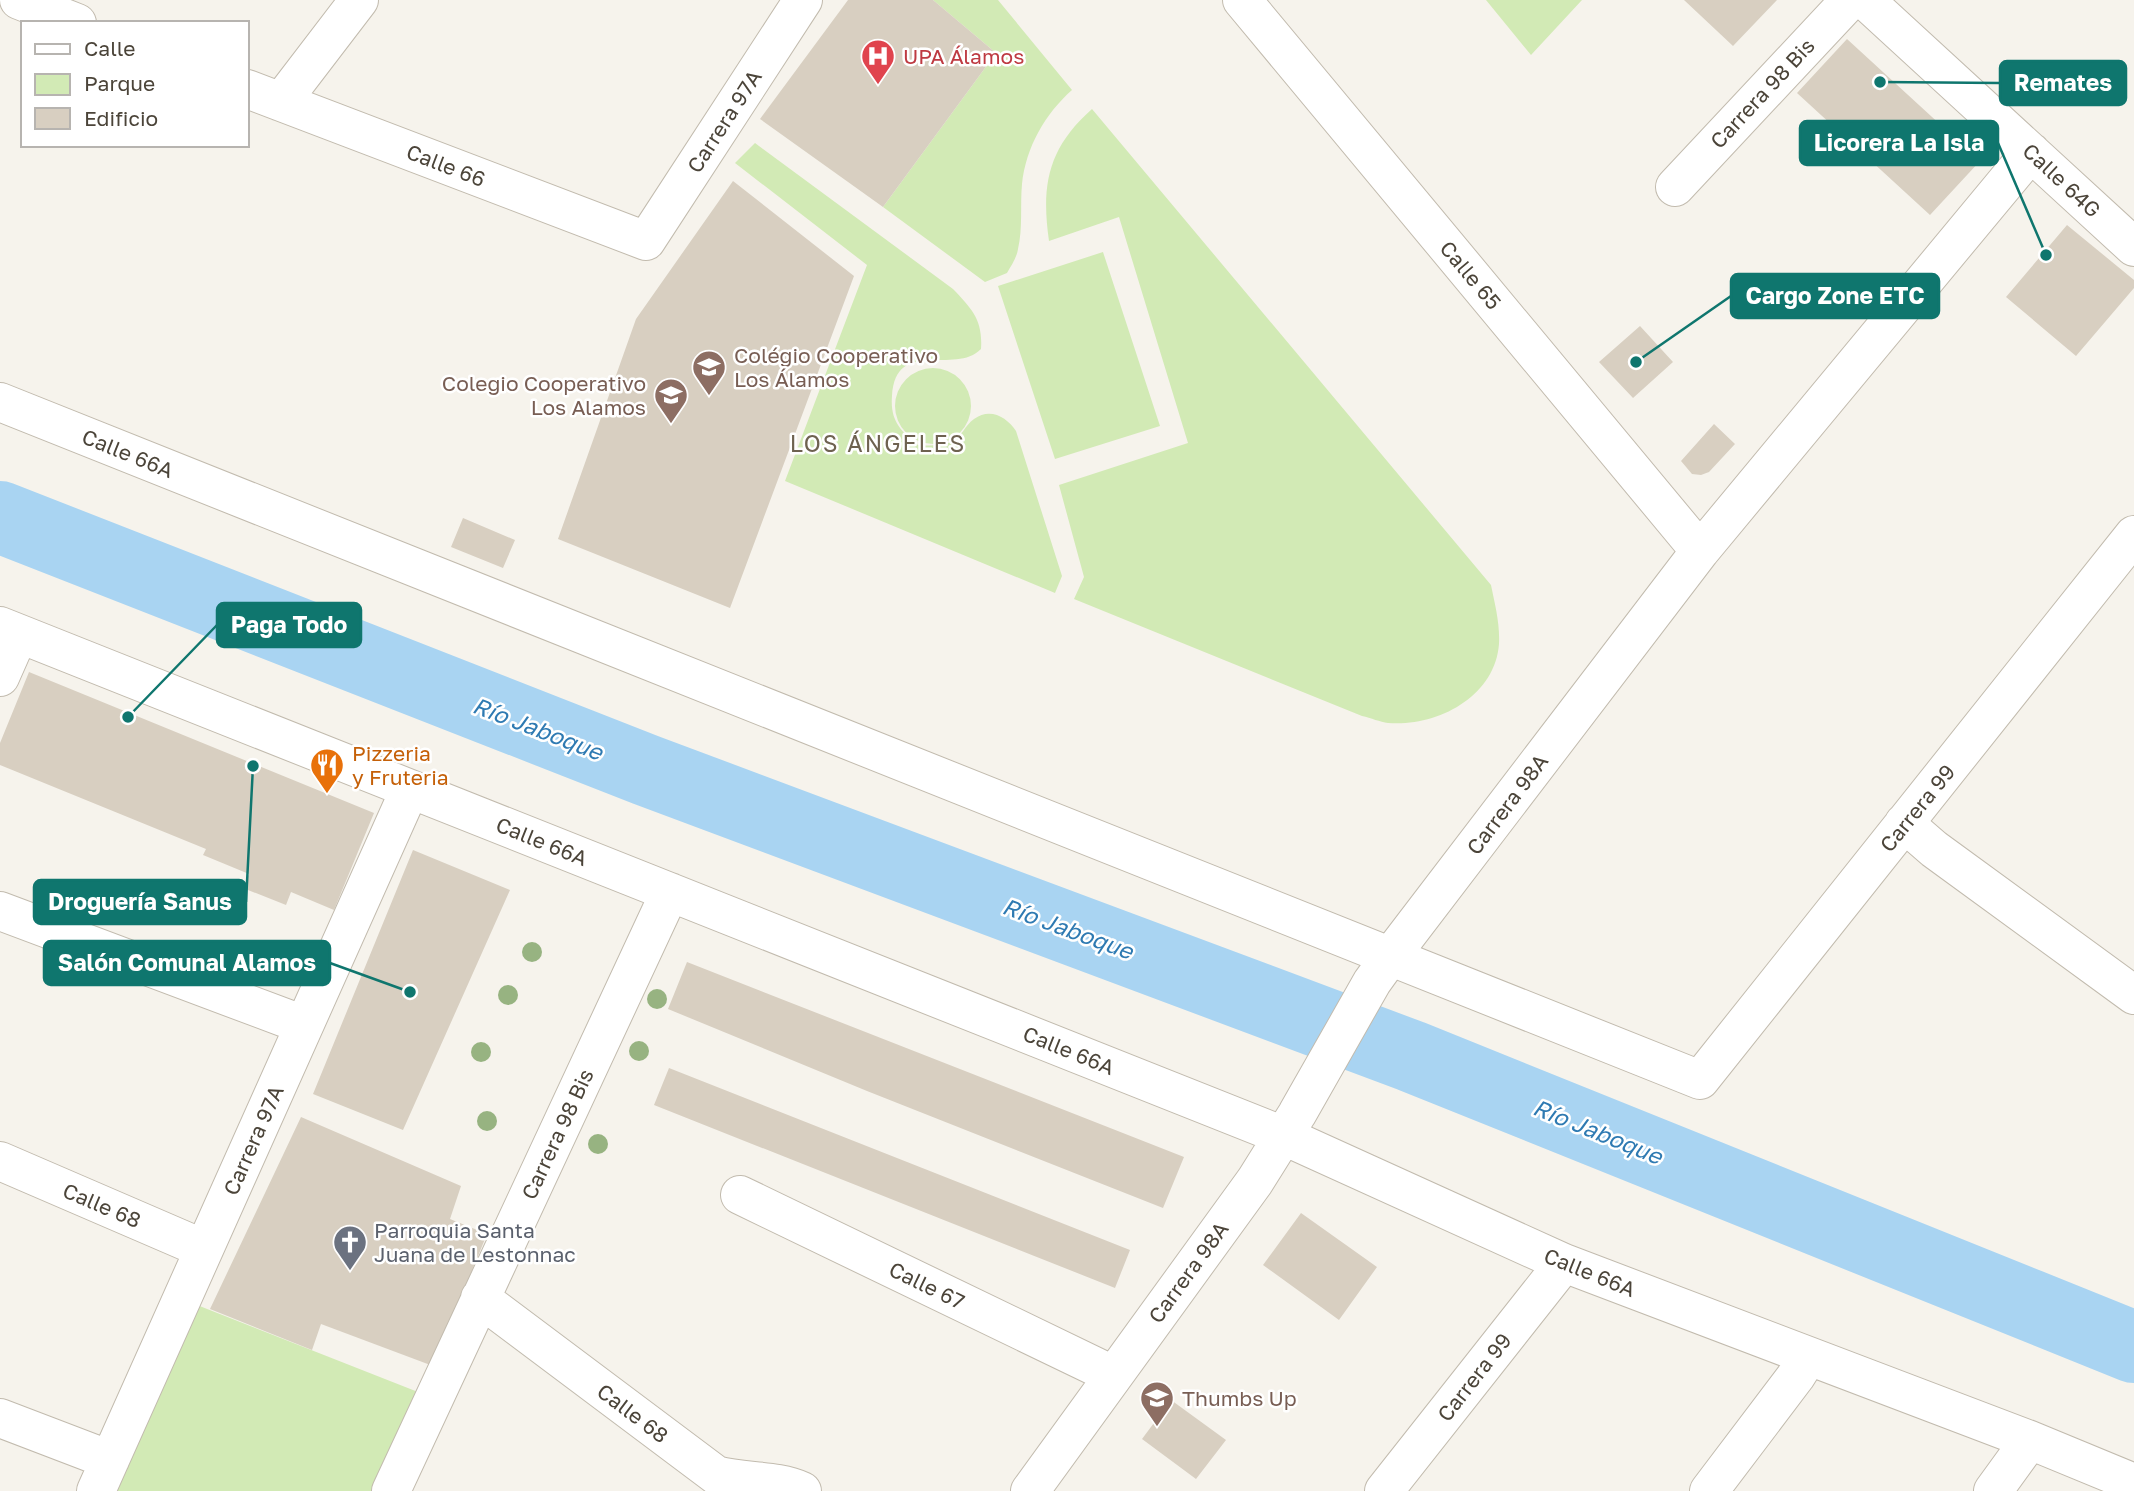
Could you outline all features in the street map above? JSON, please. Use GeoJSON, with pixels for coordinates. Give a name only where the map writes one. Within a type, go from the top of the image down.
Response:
{"type":"FeatureCollection","features":[{"type":"Feature","properties":{"kind":"street"},"geometry":{"type":"LineString","coordinates":[[19,0],[72,21]]}},
{"type":"Feature","properties":{"kind":"street"},"geometry":{"type":"LineString","coordinates":[[264,96],[359,0]]}},
{"type":"Feature","properties":{"kind":"street","name":"Carrera 97A"},"geometry":{"type":"LineString","coordinates":[[646,241],[803,0]]}},
{"type":"Feature","properties":{"kind":"street","name":"Calle 65"},"geometry":{"type":"LineString","coordinates":[[1242,0],[1700,551]]}},
{"type":"Feature","properties":{"kind":"street","name":"Carrera 98 Bis"},"geometry":{"type":"LineString","coordinates":[[1675,187],[1850,0]]}},
{"type":"Feature","properties":{"kind":"street","name":"Calle 64G"},"geometry":{"type":"LineString","coordinates":[[1865,0],[2134,247]]}},
{"type":"Feature","properties":{"kind":"street","name":"Calle 66"},"geometry":{"type":"LineString","coordinates":[[264,96],[646,241]]}},
{"type":"Feature","properties":{"kind":"street","name":"Carrera 98A"},"geometry":{"type":"LineString","coordinates":[[1030,1491],[1255,1181],[1390,957],[1700,551],[2031,152]]}},
{"type":"Feature","properties":{"kind":"street","name":"Calle 66A"},"geometry":{"type":"LineString","coordinates":[[0,402],[1700,1080]]}},
{"type":"Feature","properties":{"kind":"street","name":"Carrera 99"},"geometry":{"type":"LineString","coordinates":[[1700,1080],[2134,535]]}},
{"type":"Feature","properties":{"kind":"street"},"geometry":{"type":"LineString","coordinates":[[0,677],[10,630]]}},
{"type":"Feature","properties":{"kind":"street","name":"Calle 66A"},"geometry":{"type":"LineString","coordinates":[[10,630],[670,892],[1291,1125],[1564,1263],[2031,1440],[2134,1483]]}},
{"type":"Feature","properties":{"kind":"street","name":"Carrera 97A"},"geometry":{"type":"LineString","coordinates":[[103,1476],[411,789]]}},
{"type":"Feature","properties":{"kind":"street"},"geometry":{"type":"LineString","coordinates":[[1905,823],[1934,849],[2134,995]]}},
{"type":"Feature","properties":{"kind":"street","name":"Carrera 98 Bis"},"geometry":{"type":"LineString","coordinates":[[391,1491],[670,892]]}},
{"type":"Feature","properties":{"kind":"street"},"geometry":{"type":"LineString","coordinates":[[0,911],[304,1025]]}},
{"type":"Feature","properties":{"kind":"street","name":"Calle 68"},"geometry":{"type":"LineString","coordinates":[[0,1161],[204,1249]]}},
{"type":"Feature","properties":{"kind":"street","name":"Calle 67"},"geometry":{"type":"LineString","coordinates":[[740,1195],[1113,1375]]}},
{"type":"Feature","properties":{"kind":"street","name":"Carrera 99"},"geometry":{"type":"LineString","coordinates":[[1384,1491],[1564,1263]]}},
{"type":"Feature","properties":{"kind":"street","name":"Calle 68"},"geometry":{"type":"LineString","coordinates":[[480,1298],[716,1475],[737,1481],[785,1484],[802,1491]]}},
{"type":"Feature","properties":{"kind":"street"},"geometry":{"type":"LineString","coordinates":[[1709,1491],[1797,1376],[1808,1357]]}},
{"type":"Feature","properties":{"kind":"street"},"geometry":{"type":"LineString","coordinates":[[0,1418],[103,1476]]}},
{"type":"Feature","properties":{"kind":"street"},"geometry":{"type":"LineString","coordinates":[[1993,1491],[2031,1440]]}},
{"type":"Feature","properties":{"kind":"green space"},"geometry":{"type":"Polygon","coordinates":[[[933,0],[998,0],[1072,90],[1053,110],[1032,144],[1024,170],[1020,233],[1015,258],[1007,273],[985,282],[883,207],[996,53],[933,0]]]}},
{"type":"Feature","properties":{"kind":"green space"},"geometry":{"type":"Polygon","coordinates":[[[1486,0],[1582,0],[1531,55],[1486,0]]]}},
{"type":"Feature","properties":{"kind":"green space"},"geometry":{"type":"Polygon","coordinates":[[[1092,109],[1491,585],[1499,629],[1495,663],[1487,679],[1460,705],[1425,720],[1407,723],[1382,722],[1074,599],[1084,577],[1059,485],[1188,443],[1119,217],[1049,241],[1046,202],[1051,169],[1066,138],[1092,109]]]}},
{"type":"Feature","properties":{"kind":"green space"},"geometry":{"type":"Polygon","coordinates":[[[755,143],[953,289],[971,309],[980,330],[981,349],[970,356],[915,362],[904,367],[896,378],[892,396],[893,412],[906,435],[918,445],[951,442],[980,415],[998,415],[1012,426],[1016,431],[1062,576],[1055,593],[785,481],[867,265],[735,163],[755,143]]]}},
{"type":"Feature","properties":{"kind":"green space"},"geometry":{"type":"Polygon","coordinates":[[[1103,252],[1160,426],[1055,459],[998,286],[1103,252]]]}},
{"type":"Feature","properties":{"kind":"green space"},"geometry":{"type":"Polygon","coordinates":[[[933,368],[948,371],[960,379],[968,391],[971,406],[968,421],[960,433],[948,441],[933,444],[918,441],[906,433],[898,421],[895,406],[898,391],[906,379],[918,371],[933,368]]]}},
{"type":"Feature","properties":{"kind":"green space"},"geometry":{"type":"Polygon","coordinates":[[[197,1305],[418,1392],[371,1491],[113,1491],[197,1305]]]}},
{"type":"Feature","properties":{"kind":"building","name":"UPA Álamos"},"geometry":{"type":"Polygon","coordinates":[[[848,0],[933,0],[996,53],[883,207],[760,119],[848,0]]]}},
{"type":"Feature","properties":{"kind":"building"},"geometry":{"type":"Polygon","coordinates":[[[1684,0],[1777,0],[1733,46],[1684,0]]]}},
{"type":"Feature","properties":{"kind":"building"},"geometry":{"type":"Polygon","coordinates":[[[1847,39],[1980,161],[1930,215],[1797,93],[1847,39]]]}},
{"type":"Feature","properties":{"kind":"building","name":"Colégio Cooperativo Los Álamos"},"geometry":{"type":"Polygon","coordinates":[[[733,181],[854,276],[730,608],[558,539],[636,319],[733,181]]]}},
{"type":"Feature","properties":{"kind":"building"},"geometry":{"type":"Polygon","coordinates":[[[2067,225],[2134,280],[2134,288],[2076,356],[2006,297],[2067,225]]]}},
{"type":"Feature","properties":{"kind":"building"},"geometry":{"type":"Polygon","coordinates":[[[1640,326],[1673,362],[1633,398],[1599,362],[1640,326]]]}},
{"type":"Feature","properties":{"kind":"building"},"geometry":{"type":"Polygon","coordinates":[[[1714,424],[1735,444],[1709,472],[1692,474],[1681,461],[1714,424]]]}},
{"type":"Feature","properties":{"kind":"building"},"geometry":{"type":"Polygon","coordinates":[[[463,518],[515,540],[503,568],[451,547],[463,518]]]}},
{"type":"Feature","properties":{"kind":"building"},"geometry":{"type":"Polygon","coordinates":[[[29,672],[374,813],[334,910],[291,892],[286,905],[243,888],[249,874],[203,855],[206,849],[0,765],[0,743],[29,672]]]}},
{"type":"Feature","properties":{"kind":"building"},"geometry":{"type":"Polygon","coordinates":[[[413,850],[510,890],[403,1130],[313,1094],[413,850]]]}},
{"type":"Feature","properties":{"kind":"building"},"geometry":{"type":"Polygon","coordinates":[[[687,962],[1184,1157],[1163,1208],[668,1009],[687,962]]]}},
{"type":"Feature","properties":{"kind":"building"},"geometry":{"type":"Polygon","coordinates":[[[669,1068],[1130,1250],[1115,1288],[654,1105],[669,1068]]]}},
{"type":"Feature","properties":{"kind":"building","name":"Parroquia Santa Juana de Lestonnac"},"geometry":{"type":"Polygon","coordinates":[[[301,1117],[461,1186],[450,1219],[487,1234],[433,1366],[321,1324],[312,1350],[210,1309],[301,1117]]]}},
{"type":"Feature","properties":{"kind":"building"},"geometry":{"type":"Polygon","coordinates":[[[1301,1213],[1377,1267],[1339,1320],[1263,1265],[1301,1213]]]}},
{"type":"Feature","properties":{"kind":"building"},"geometry":{"type":"Polygon","coordinates":[[[1171,1400],[1226,1440],[1196,1479],[1142,1439],[1171,1400]]]}},
{"type":"Feature","properties":{"kind":"waterway","name":"Río Jaboque"},"geometry":{"type":"LineString","coordinates":[[0,517],[646,770],[1411,1056],[2134,1347]]}},
{"type":"Feature","properties":{"kind":"place","name":"Remates"},"geometry":{"type":"Point","coordinates":[1880,82]}},
{"type":"Feature","properties":{"kind":"place","name":"UPA Álamos"},"geometry":{"type":"Point","coordinates":[878,86]}},
{"type":"Feature","properties":{"kind":"place","name":"Licorera La Isla"},"geometry":{"type":"Point","coordinates":[2046,255]}},
{"type":"Feature","properties":{"kind":"place","name":"Cargo Zone ETC"},"geometry":{"type":"Point","coordinates":[1636,362]}},
{"type":"Feature","properties":{"kind":"place","name":"Colégio Cooperativo Los Álamos"},"geometry":{"type":"Point","coordinates":[709,397]}},
{"type":"Feature","properties":{"kind":"place","name":"Colegio Cooperativo Los Alamos"},"geometry":{"type":"Point","coordinates":[671,425]}},
{"type":"Feature","properties":{"kind":"place","name":"Paga Todo"},"geometry":{"type":"Point","coordinates":[128,717]}},
{"type":"Feature","properties":{"kind":"place","name":"Droguería Sanus"},"geometry":{"type":"Point","coordinates":[253,766]}},
{"type":"Feature","properties":{"kind":"place","name":"Pizzeria y Fruteria"},"geometry":{"type":"Point","coordinates":[327,795]}},
{"type":"Feature","properties":{"kind":"place","name":"Salón Comunal Alamos"},"geometry":{"type":"Point","coordinates":[410,992]}},
{"type":"Feature","properties":{"kind":"place","name":"Parroquia Santa Juana de Lestonnac"},"geometry":{"type":"Point","coordinates":[350,1272]}},
{"type":"Feature","properties":{"kind":"place","name":"Thumbs Up"},"geometry":{"type":"Point","coordinates":[1157,1428]}},
{"type":"Feature","properties":{"kind":"district","name":"LOS ÁNGELES"},"geometry":{"type":"Point","coordinates":[878,443]}}]}
